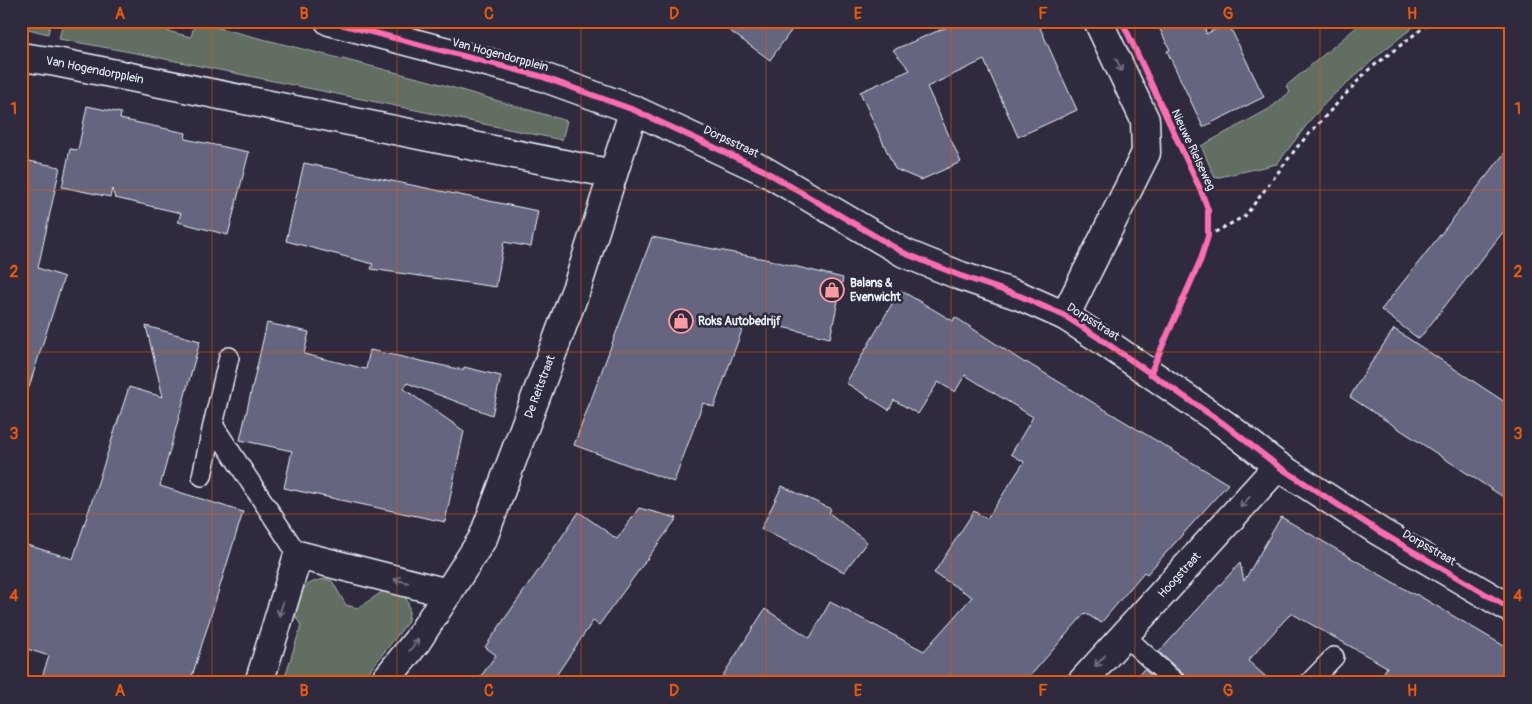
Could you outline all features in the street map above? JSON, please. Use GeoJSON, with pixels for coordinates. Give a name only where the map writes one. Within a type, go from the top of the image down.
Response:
{"type":"FeatureCollection","features":[{"type":"Feature","properties":{"kind":"street","name":"Van Hogendorpplein"},"geometry":{"type":"LineString","coordinates":[[329,21],[540,76],[634,110]]}},
{"type":"Feature","properties":{"kind":"street"},"geometry":{"type":"LineString","coordinates":[[1065,316],[1146,153],[1145,120],[1098,21]]}},
{"type":"Feature","properties":{"kind":"street","name":"Van Hogendorpplein"},"geometry":{"type":"LineString","coordinates":[[21,57],[56,62],[613,174]]}},
{"type":"Feature","properties":{"kind":"street"},"geometry":{"type":"LineString","coordinates":[[613,174],[634,110]]}},
{"type":"Feature","properties":{"kind":"street","name":"Dorpsstraat"},"geometry":{"type":"LineString","coordinates":[[634,110],[764,170],[904,253],[961,276],[1020,296],[1065,316],[1224,424],[1278,466],[1380,532],[1511,609]]}},
{"type":"Feature","properties":{"kind":"street","name":"De Reitstraat"},"geometry":{"type":"LineString","coordinates":[[383,683],[417,641],[483,538],[578,284],[613,174]]}},
{"type":"Feature","properties":{"kind":"street","name":"Hoogstraat"},"geometry":{"type":"LineString","coordinates":[[1081,683],[1278,466]]}},
{"type":"Feature","properties":{"kind":"street"},"geometry":{"type":"LineString","coordinates":[[259,683],[298,555],[448,592]]}},
{"type":"Feature","properties":{"kind":"lane"},"geometry":{"type":"LineString","coordinates":[[202,476],[229,357]]}},
{"type":"Feature","properties":{"kind":"lane"},"geometry":{"type":"LineString","coordinates":[[213,425],[298,555]]}},
{"type":"Feature","properties":{"kind":"lane"},"geometry":{"type":"LineString","coordinates":[[1124,635],[1176,683]]}},
{"type":"Feature","properties":{"kind":"lane"},"geometry":{"type":"LineString","coordinates":[[1309,683],[1334,656]]}},
{"type":"Feature","properties":{"kind":"path"},"geometry":{"type":"LineString","coordinates":[[1208,236],[1245,216],[1298,146],[1368,71],[1432,21]]}},
{"type":"Feature","properties":{"kind":"path"},"geometry":{"type":"LineString","coordinates":[[1206,244],[1208,228]]}},
{"type":"Feature","properties":{"kind":"green space"},"geometry":{"type":"Polygon","coordinates":[[[25,21],[51,21],[48,34],[28,29],[25,21]]]}},
{"type":"Feature","properties":{"kind":"green space"},"geometry":{"type":"Polygon","coordinates":[[[63,21],[169,21],[167,31],[191,37],[195,22],[430,81],[567,121],[562,140],[59,39],[63,21]]]}},
{"type":"Feature","properties":{"kind":"green space"},"geometry":{"type":"Polygon","coordinates":[[[1364,21],[1421,21],[1383,51],[1330,98],[1312,118],[1277,164],[1215,178],[1201,146],[1269,109],[1290,92],[1286,86],[1364,21]]]}},
{"type":"Feature","properties":{"kind":"green space"},"geometry":{"type":"Polygon","coordinates":[[[325,579],[332,581],[346,605],[358,608],[388,588],[400,592],[406,598],[409,606],[407,623],[360,683],[283,683],[301,626],[293,611],[300,593],[307,585],[325,579]]]}},
{"type":"Feature","properties":{"kind":"building"},"geometry":{"type":"Polygon","coordinates":[[[716,21],[798,21],[770,60],[716,21]]]}},
{"type":"Feature","properties":{"kind":"building"},"geometry":{"type":"Polygon","coordinates":[[[961,21],[1037,21],[1077,110],[1018,137],[984,60],[927,87],[961,162],[921,180],[895,169],[860,92],[910,70],[893,50],[961,21]]]}},
{"type":"Feature","properties":{"kind":"building"},"geometry":{"type":"Polygon","coordinates":[[[1156,21],[1204,21],[1206,34],[1228,23],[1264,97],[1203,127],[1167,51],[1170,50],[1156,21]]]}},
{"type":"Feature","properties":{"kind":"building"},"geometry":{"type":"Polygon","coordinates":[[[87,106],[121,113],[120,119],[186,133],[185,139],[249,152],[228,235],[178,222],[181,213],[115,198],[112,189],[110,197],[62,187],[70,149],[78,150],[87,106]]]}},
{"type":"Feature","properties":{"kind":"building"},"geometry":{"type":"Polygon","coordinates":[[[1511,145],[1511,222],[1419,339],[1381,310],[1511,145]]]}},
{"type":"Feature","properties":{"kind":"building"},"geometry":{"type":"Polygon","coordinates":[[[29,161],[60,167],[38,268],[64,277],[28,390],[21,389],[21,198],[29,161]]]}},
{"type":"Feature","properties":{"kind":"building"},"geometry":{"type":"Polygon","coordinates":[[[304,163],[538,211],[531,247],[504,242],[496,287],[371,269],[373,264],[286,241],[304,163]]]}},
{"type":"Feature","properties":{"kind":"building"},"geometry":{"type":"Polygon","coordinates":[[[652,237],[765,259],[843,278],[830,338],[746,319],[714,407],[703,403],[674,482],[574,445],[652,237]]]}},
{"type":"Feature","properties":{"kind":"building"},"geometry":{"type":"Polygon","coordinates":[[[900,290],[953,321],[955,317],[1025,363],[1228,484],[1147,574],[1144,572],[1101,623],[1085,613],[1024,683],[718,683],[765,609],[810,638],[830,602],[924,651],[972,597],[934,573],[974,511],[987,519],[1024,462],[1011,454],[1033,417],[965,375],[955,392],[938,382],[918,414],[894,400],[889,410],[846,383],[900,290]]]}},
{"type":"Feature","properties":{"kind":"building"},"geometry":{"type":"Polygon","coordinates":[[[267,323],[309,332],[304,354],[366,369],[370,350],[463,370],[464,367],[501,376],[492,415],[407,383],[404,389],[464,431],[445,522],[284,488],[292,451],[240,440],[267,323]]]}},
{"type":"Feature","properties":{"kind":"building"},"geometry":{"type":"Polygon","coordinates":[[[146,326],[200,341],[160,486],[243,512],[190,683],[40,683],[49,656],[21,647],[21,563],[27,545],[73,559],[129,387],[163,397],[146,326]]]}},
{"type":"Feature","properties":{"kind":"building"},"geometry":{"type":"Polygon","coordinates":[[[1394,329],[1511,406],[1511,502],[1350,397],[1394,329]]]}},
{"type":"Feature","properties":{"kind":"building"},"geometry":{"type":"Polygon","coordinates":[[[782,486],[831,509],[829,513],[867,542],[844,572],[761,529],[782,486]]]}},
{"type":"Feature","properties":{"kind":"building"},"geometry":{"type":"Polygon","coordinates":[[[639,508],[677,518],[599,625],[593,621],[551,683],[476,683],[496,655],[485,647],[579,512],[617,539],[639,508]]]}},
{"type":"Feature","properties":{"kind":"building"},"geometry":{"type":"Polygon","coordinates":[[[1281,517],[1511,650],[1511,683],[1378,683],[1387,667],[1291,613],[1248,661],[1273,683],[1187,683],[1184,675],[1159,652],[1240,563],[1244,581],[1281,517]]]}},
{"type":"Feature","properties":{"kind":"building"},"geometry":{"type":"Polygon","coordinates":[[[1144,669],[1159,683],[1132,683],[1144,669]]]}},
{"type":"Feature","properties":{"kind":"cycle path"},"geometry":{"type":"LineString","coordinates":[[329,21],[540,76],[634,110],[763,170],[904,253],[961,276],[1020,296],[1065,316],[1224,424],[1278,466],[1380,532],[1511,609]]}},
{"type":"Feature","properties":{"kind":"cycle path","name":"Nieuwe Rielseweg"},"geometry":{"type":"LineString","coordinates":[[1122,21],[1208,210],[1208,236],[1201,259],[1150,374]]}},
{"type":"Feature","properties":{"kind":"place","name":"Balans & Evenwicht"},"geometry":{"type":"Point","coordinates":[832,290]}},
{"type":"Feature","properties":{"kind":"place","name":"Roks Autobedrijf"},"geometry":{"type":"Point","coordinates":[681,321]}}]}
